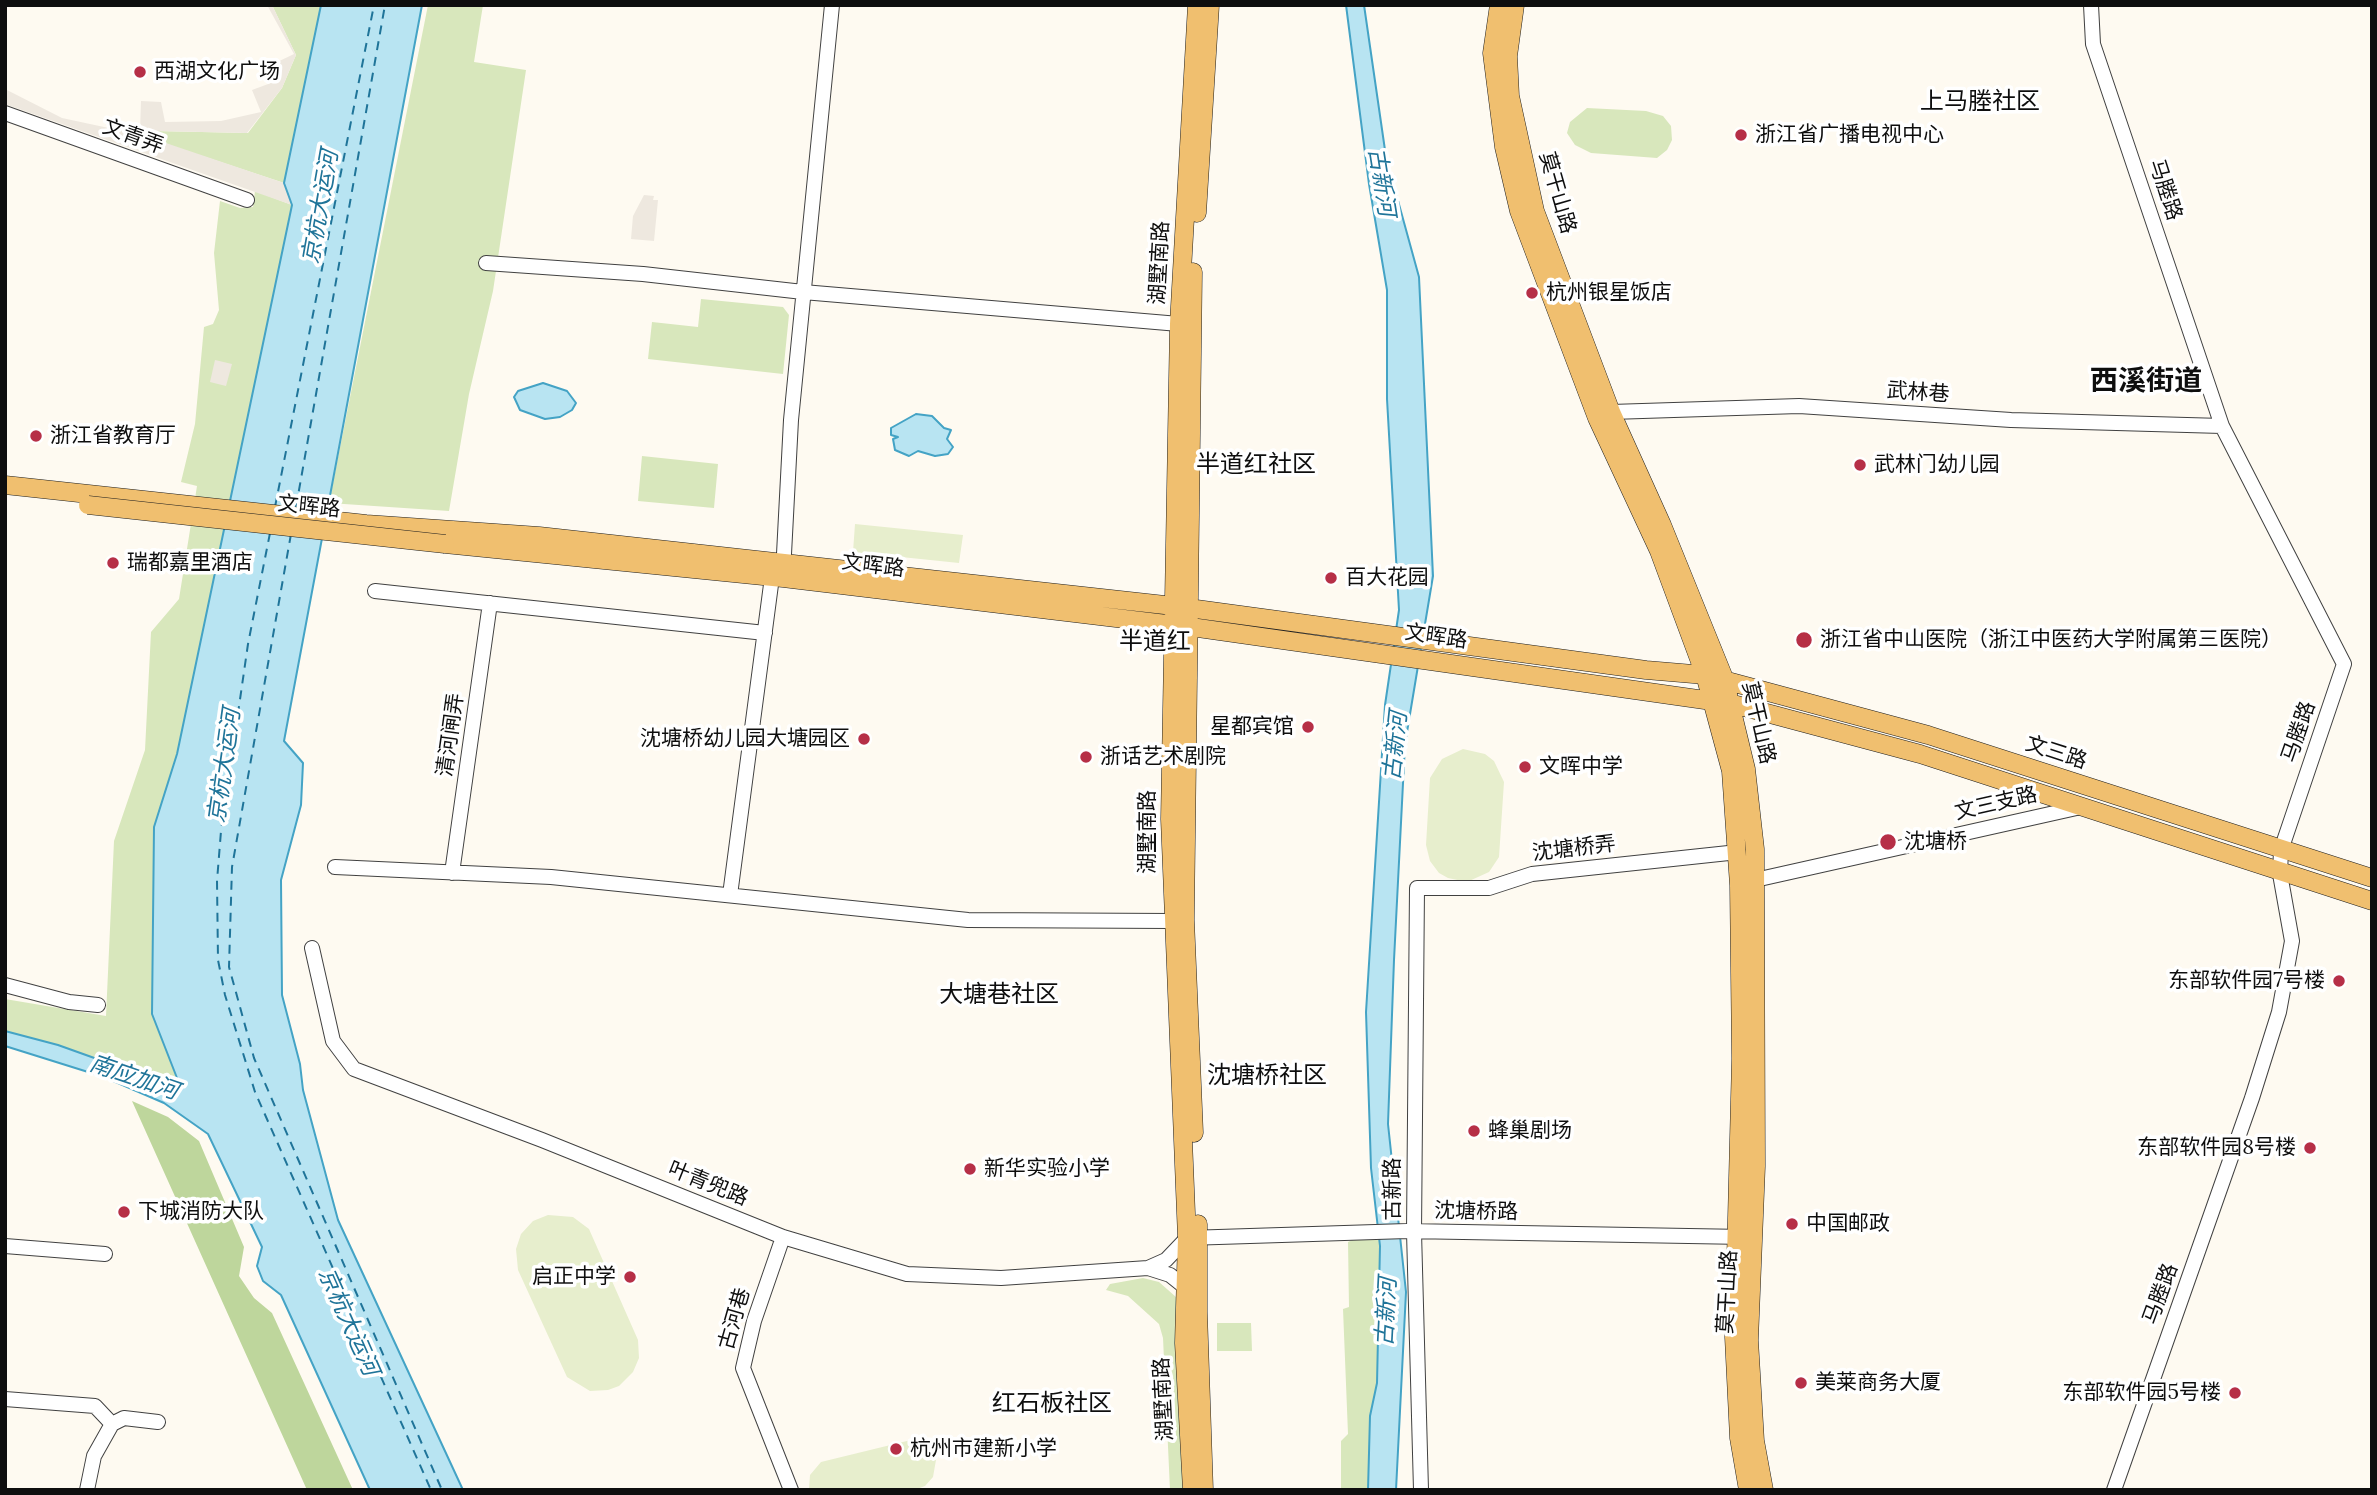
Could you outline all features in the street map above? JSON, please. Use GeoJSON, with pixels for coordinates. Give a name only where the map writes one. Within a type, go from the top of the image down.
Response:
{"type":"FeatureCollection","features":[{"type":"Feature","properties":{"kind":"main road","name":"湖墅南路"},"geometry":{"type":"LineString","coordinates":[[1192,1490],[1184,1343],[1185,1287],[1193,1238],[1185,920],[1179,324],[1197,5]]}},
{"type":"Feature","properties":{"kind":"main road","name":"湖墅南路"},"geometry":{"type":"LineString","coordinates":[[1204,1490],[1198,1312],[1172,921],[1170,819],[1182,616],[1193,274],[1210,5]]}},
{"type":"Feature","properties":{"kind":"main road","name":"莫干山路"},"geometry":{"type":"LineString","coordinates":[[1499,5],[1492,53],[1504,147],[1519,211],[1597,418],[1659,551],[1714,702],[1731,771],[1738,852],[1749,1340],[1755,1441],[1764,1490]]}},
{"type":"Feature","properties":{"kind":"main road","name":"莫干山路"},"geometry":{"type":"LineString","coordinates":[[1515,5],[1508,55],[1510,96],[1535,211],[1611,412],[1662,525],[1724,678],[1733,704],[1746,769],[1755,880],[1756,1166],[1746,1238],[1735,1362],[1739,1438],[1748,1490]]}},
{"type":"Feature","properties":{"kind":"main road","name":"文晖路"},"geometry":{"type":"LineString","coordinates":[[5,485],[88,499],[1182,616],[1390,645],[1424,659],[1733,704]]}},
{"type":"Feature","properties":{"kind":"main road","name":"文晖路"},"geometry":{"type":"LineString","coordinates":[[5,497],[88,499]]}},
{"type":"Feature","properties":{"kind":"main road","name":"文晖路"},"geometry":{"type":"LineString","coordinates":[[1390,645],[1423,640],[1724,678]]}},
{"type":"Feature","properties":{"kind":"main road","name":"文三路"},"geometry":{"type":"LineString","coordinates":[[1724,678],[1928,735],[2372,878]]}},
{"type":"Feature","properties":{"kind":"main road","name":"文三路"},"geometry":{"type":"LineString","coordinates":[[1733,704],[1920,754],[2280,874],[2372,901]]}},
{"type":"Feature","properties":{"kind":"street"},"geometry":{"type":"LineString","coordinates":[[730,895],[765,633],[780,573],[803,292],[832,5]]}},
{"type":"Feature","properties":{"kind":"street","name":"马塍路"},"geometry":{"type":"LineString","coordinates":[[2091,5],[2094,44],[2222,426],[2344,664],[2281,850],[2280,874],[2292,941],[2279,1012],[2252,1098],[2113,1490]]}},
{"type":"Feature","properties":{"kind":"street","name":"文青弄"},"geometry":{"type":"LineString","coordinates":[[5,113],[247,200]]}},
{"type":"Feature","properties":{"kind":"street"},"geometry":{"type":"LineString","coordinates":[[486,263],[643,274],[803,292],[1179,324]]}},
{"type":"Feature","properties":{"kind":"street","name":"武林巷"},"geometry":{"type":"LineString","coordinates":[[1611,412],[1799,406],[2011,420],[2222,426]]}},
{"type":"Feature","properties":{"kind":"street"},"geometry":{"type":"LineString","coordinates":[[375,591],[765,633]]}},
{"type":"Feature","properties":{"kind":"street","name":"清河闸弄"},"geometry":{"type":"LineString","coordinates":[[452,873],[489,603]]}},
{"type":"Feature","properties":{"kind":"street","name":"文三支路"},"geometry":{"type":"LineString","coordinates":[[1755,880],[2082,806]]}},
{"type":"Feature","properties":{"kind":"street","name":"沈塘桥弄"},"geometry":{"type":"LineString","coordinates":[[1417,888],[1489,888],[1532,874],[1738,852]]}},
{"type":"Feature","properties":{"kind":"street"},"geometry":{"type":"LineString","coordinates":[[335,867],[551,877],[968,920],[1172,921]]}},
{"type":"Feature","properties":{"kind":"street","name":"古新路"},"geometry":{"type":"LineString","coordinates":[[1417,888],[1410,1231],[1421,1490]]}},
{"type":"Feature","properties":{"kind":"street","name":"叶青兜路"},"geometry":{"type":"LineString","coordinates":[[312,948],[333,1041],[354,1069],[542,1140],[783,1237],[907,1274],[1001,1278],[1148,1268],[1170,1275],[1185,1287]]}},
{"type":"Feature","properties":{"kind":"street"},"geometry":{"type":"LineString","coordinates":[[5,985],[69,1002],[98,1005]]}},
{"type":"Feature","properties":{"kind":"street","name":"沈塘桥路"},"geometry":{"type":"LineString","coordinates":[[1193,1238],[1410,1231],[1746,1238]]}},
{"type":"Feature","properties":{"kind":"street","name":"古河巷"},"geometry":{"type":"LineString","coordinates":[[783,1237],[754,1321],[743,1368],[791,1490]]}},
{"type":"Feature","properties":{"kind":"street"},"geometry":{"type":"LineString","coordinates":[[1148,1268],[1166,1260],[1193,1238]]}},
{"type":"Feature","properties":{"kind":"street"},"geometry":{"type":"LineString","coordinates":[[5,1246],[105,1254]]}},
{"type":"Feature","properties":{"kind":"street"},"geometry":{"type":"LineString","coordinates":[[5,1399],[95,1406],[112,1424]]}},
{"type":"Feature","properties":{"kind":"street"},"geometry":{"type":"LineString","coordinates":[[87,1490],[94,1456],[112,1424],[124,1418],[158,1422]]}},
{"type":"Feature","properties":{"kind":"green space"},"geometry":{"type":"Polygon","coordinates":[[[272,5],[321,5],[284,183],[154,140],[156,131],[248,133],[282,88],[296,55],[272,5]]]}},
{"type":"Feature","properties":{"kind":"green space"},"geometry":{"type":"Polygon","coordinates":[[[428,5],[483,5],[474,62],[526,70],[493,291],[469,394],[449,511],[329,503],[428,5]]]}},
{"type":"Feature","properties":{"kind":"green space"},"geometry":{"type":"Polygon","coordinates":[[[1587,108],[1646,111],[1663,116],[1671,126],[1672,140],[1667,150],[1657,158],[1591,153],[1575,145],[1567,133],[1570,122],[1587,108]]]}},
{"type":"Feature","properties":{"kind":"green space"},"geometry":{"type":"Polygon","coordinates":[[[255,191],[292,205],[177,754],[154,827],[152,1014],[177,1078],[173,1084],[167,1084],[58,1045],[5,1031],[5,999],[106,1016],[114,841],[145,750],[151,632],[179,599],[197,486],[181,482],[195,424],[204,327],[213,324],[219,310],[214,253],[220,201],[240,208],[253,207],[255,191]]]}},
{"type":"Feature","properties":{"kind":"green space"},"geometry":{"type":"Polygon","coordinates":[[[701,299],[783,307],[789,315],[783,374],[648,359],[652,322],[698,327],[701,299]]]}},
{"type":"Feature","properties":{"kind":"green space"},"geometry":{"type":"Polygon","coordinates":[[[642,456],[718,464],[714,508],[638,501],[642,456]]]}},
{"type":"Feature","properties":{"kind":"green space"},"geometry":{"type":"Polygon","coordinates":[[[855,524],[963,535],[959,563],[853,552],[855,524]]]}},
{"type":"Feature","properties":{"kind":"green space"},"geometry":{"type":"Polygon","coordinates":[[[1463,749],[1485,754],[1494,761],[1504,782],[1499,857],[1489,872],[1467,882],[1439,873],[1430,861],[1426,845],[1430,778],[1442,759],[1463,749]]]}},
{"type":"Feature","properties":{"kind":"green space"},"geometry":{"type":"Polygon","coordinates":[[[132,1101],[168,1117],[199,1141],[244,1247],[239,1276],[254,1298],[272,1313],[353,1490],[307,1490],[132,1101]]]}},
{"type":"Feature","properties":{"kind":"green space"},"geometry":{"type":"Polygon","coordinates":[[[548,1215],[573,1217],[589,1229],[638,1340],[639,1358],[633,1372],[619,1386],[590,1391],[567,1377],[518,1270],[516,1249],[521,1234],[533,1221],[548,1215]]]}},
{"type":"Feature","properties":{"kind":"green space"},"geometry":{"type":"Polygon","coordinates":[[[1360,1236],[1379,1236],[1377,1383],[1370,1416],[1368,1490],[1341,1490],[1341,1441],[1348,1434],[1343,1309],[1349,1307],[1348,1242],[1360,1236]]]}},
{"type":"Feature","properties":{"kind":"green space"},"geometry":{"type":"Polygon","coordinates":[[[1143,1278],[1159,1282],[1176,1297],[1184,1490],[1170,1490],[1163,1338],[1159,1324],[1128,1296],[1106,1290],[1110,1284],[1143,1278]]]}},
{"type":"Feature","properties":{"kind":"green space"},"geometry":{"type":"Polygon","coordinates":[[[1217,1323],[1251,1323],[1252,1351],[1217,1351],[1217,1323]]]}},
{"type":"Feature","properties":{"kind":"green space","name":"杭州市建新小学"},"geometry":{"type":"Polygon","coordinates":[[[911,1440],[926,1445],[936,1460],[933,1477],[925,1486],[914,1490],[809,1490],[810,1475],[821,1462],[911,1440]]]}},
{"type":"Feature","properties":{"kind":"shaded area","name":"西湖文化广场"},"geometry":{"type":"Polygon","coordinates":[[[267,5],[272,5],[296,55],[282,88],[247,133],[156,131],[154,139],[284,183],[292,205],[5,104],[5,89],[62,118],[118,130],[140,131],[141,101],[161,102],[165,122],[221,121],[261,112],[252,90],[279,80],[271,65],[294,54],[267,5]]]}},
{"type":"Feature","properties":{"kind":"shaded area"},"geometry":{"type":"Polygon","coordinates":[[[644,195],[654,196],[653,200],[658,200],[654,241],[631,239],[633,216],[644,195]]]}},
{"type":"Feature","properties":{"kind":"shaded area"},"geometry":{"type":"Polygon","coordinates":[[[215,360],[232,364],[226,386],[210,382],[215,360]]]}},
{"type":"Feature","properties":{"kind":"water"},"geometry":{"type":"Polygon","coordinates":[[[321,5],[422,5],[284,741],[303,763],[301,805],[281,880],[282,995],[300,1064],[303,1090],[338,1220],[463,1490],[370,1490],[281,1295],[263,1281],[257,1266],[262,1247],[208,1134],[164,1103],[104,1077],[5,1046],[5,1031],[58,1045],[167,1084],[173,1084],[177,1078],[152,1014],[154,827],[177,754],[292,205],[284,183],[321,5]]]}},
{"type":"Feature","properties":{"kind":"water","name":"古新河"},"geometry":{"type":"Polygon","coordinates":[[[1346,5],[1364,5],[1386,157],[1419,277],[1433,576],[1405,744],[1394,960],[1388,1124],[1406,1292],[1396,1490],[1368,1490],[1370,1416],[1377,1383],[1380,1246],[1371,1168],[1366,1012],[1385,705],[1399,610],[1387,399],[1387,290],[1369,184],[1346,5]]]}},
{"type":"Feature","properties":{"kind":"water"},"geometry":{"type":"Polygon","coordinates":[[[543,383],[567,391],[576,403],[572,410],[560,417],[545,419],[520,410],[514,397],[518,391],[543,383]]]}},
{"type":"Feature","properties":{"kind":"water"},"geometry":{"type":"Polygon","coordinates":[[[916,414],[932,416],[944,428],[951,430],[947,439],[953,447],[948,454],[935,456],[918,451],[909,456],[895,450],[893,439],[898,437],[891,435],[891,428],[916,414]]]}},
{"type":"Feature","properties":{"kind":"ferry route"},"geometry":{"type":"LineString","coordinates":[[275,507],[374,5]]}},
{"type":"Feature","properties":{"kind":"ferry route"},"geometry":{"type":"LineString","coordinates":[[296,507],[385,5]]}},
{"type":"Feature","properties":{"kind":"ferry route"},"geometry":{"type":"LineString","coordinates":[[270,533],[248,644],[221,831],[217,881],[218,960],[225,995],[255,1092],[431,1490]]}},
{"type":"Feature","properties":{"kind":"ferry route"},"geometry":{"type":"LineString","coordinates":[[291,534],[232,867],[229,967],[254,1058],[442,1490]]}},
{"type":"Feature","properties":{"kind":"place","name":"西湖文化广场"},"geometry":{"type":"Point","coordinates":[140,72]}},
{"type":"Feature","properties":{"kind":"place","name":"浙江省广播电视中心"},"geometry":{"type":"Point","coordinates":[1741,135]}},
{"type":"Feature","properties":{"kind":"place","name":"杭州银星饭店"},"geometry":{"type":"Point","coordinates":[1532,293]}},
{"type":"Feature","properties":{"kind":"place","name":"浙江省教育厅"},"geometry":{"type":"Point","coordinates":[36,436]}},
{"type":"Feature","properties":{"kind":"place","name":"武林门幼儿园"},"geometry":{"type":"Point","coordinates":[1860,465]}},
{"type":"Feature","properties":{"kind":"place","name":"瑞都嘉里酒店"},"geometry":{"type":"Point","coordinates":[113,563]}},
{"type":"Feature","properties":{"kind":"place","name":"百大花园"},"geometry":{"type":"Point","coordinates":[1331,578]}},
{"type":"Feature","properties":{"kind":"place","name":"浙江省中山医院（浙江中医药大学附属第三医院）"},"geometry":{"type":"Point","coordinates":[1804,640]}},
{"type":"Feature","properties":{"kind":"place","name":"星都宾馆"},"geometry":{"type":"Point","coordinates":[1308,727]}},
{"type":"Feature","properties":{"kind":"place","name":"沈塘桥幼儿园大塘园区"},"geometry":{"type":"Point","coordinates":[864,739]}},
{"type":"Feature","properties":{"kind":"place","name":"浙话艺术剧院"},"geometry":{"type":"Point","coordinates":[1086,757]}},
{"type":"Feature","properties":{"kind":"place","name":"文晖中学"},"geometry":{"type":"Point","coordinates":[1525,767]}},
{"type":"Feature","properties":{"kind":"place","name":"沈塘桥"},"geometry":{"type":"Point","coordinates":[1888,842]}},
{"type":"Feature","properties":{"kind":"place","name":"东部软件园7号楼"},"geometry":{"type":"Point","coordinates":[2339,981]}},
{"type":"Feature","properties":{"kind":"place","name":"蜂巢剧场"},"geometry":{"type":"Point","coordinates":[1474,1131]}},
{"type":"Feature","properties":{"kind":"place","name":"东部软件园8号楼"},"geometry":{"type":"Point","coordinates":[2310,1148]}},
{"type":"Feature","properties":{"kind":"place","name":"新华实验小学"},"geometry":{"type":"Point","coordinates":[970,1169]}},
{"type":"Feature","properties":{"kind":"place","name":"下城消防大队"},"geometry":{"type":"Point","coordinates":[124,1212]}},
{"type":"Feature","properties":{"kind":"place","name":"中国邮政"},"geometry":{"type":"Point","coordinates":[1792,1224]}},
{"type":"Feature","properties":{"kind":"place","name":"启正中学"},"geometry":{"type":"Point","coordinates":[630,1277]}},
{"type":"Feature","properties":{"kind":"place","name":"美莱商务大厦"},"geometry":{"type":"Point","coordinates":[1801,1383]}},
{"type":"Feature","properties":{"kind":"place","name":"东部软件园5号楼"},"geometry":{"type":"Point","coordinates":[2235,1393]}},
{"type":"Feature","properties":{"kind":"place","name":"杭州市建新小学"},"geometry":{"type":"Point","coordinates":[896,1449]}},
{"type":"Feature","properties":{"kind":"district","name":"上马塍社区"},"geometry":{"type":"Point","coordinates":[1980,102]}},
{"type":"Feature","properties":{"kind":"district","name":"西溪街道"},"geometry":{"type":"Point","coordinates":[2146,382]}},
{"type":"Feature","properties":{"kind":"district","name":"半道红社区"},"geometry":{"type":"Point","coordinates":[1256,465]}},
{"type":"Feature","properties":{"kind":"district","name":"半道红"},"geometry":{"type":"Point","coordinates":[1155,642]}},
{"type":"Feature","properties":{"kind":"district","name":"大塘巷社区"},"geometry":{"type":"Point","coordinates":[999,995]}},
{"type":"Feature","properties":{"kind":"district","name":"沈塘桥社区"},"geometry":{"type":"Point","coordinates":[1267,1076]}},
{"type":"Feature","properties":{"kind":"district","name":"红石板社区"},"geometry":{"type":"Point","coordinates":[1052,1404]}},
{"type":"Feature","properties":{"kind":"water label","name":"京杭大运河"},"geometry":{"type":"Point","coordinates":[321,207]}},
{"type":"Feature","properties":{"kind":"water label","name":"京杭大运河"},"geometry":{"type":"Point","coordinates":[225,766]}},
{"type":"Feature","properties":{"kind":"water label","name":"南应加河"},"geometry":{"type":"Point","coordinates":[134,1078]}},
{"type":"Feature","properties":{"kind":"water label","name":"京杭大运河"},"geometry":{"type":"Point","coordinates":[348,1322]}}]}
